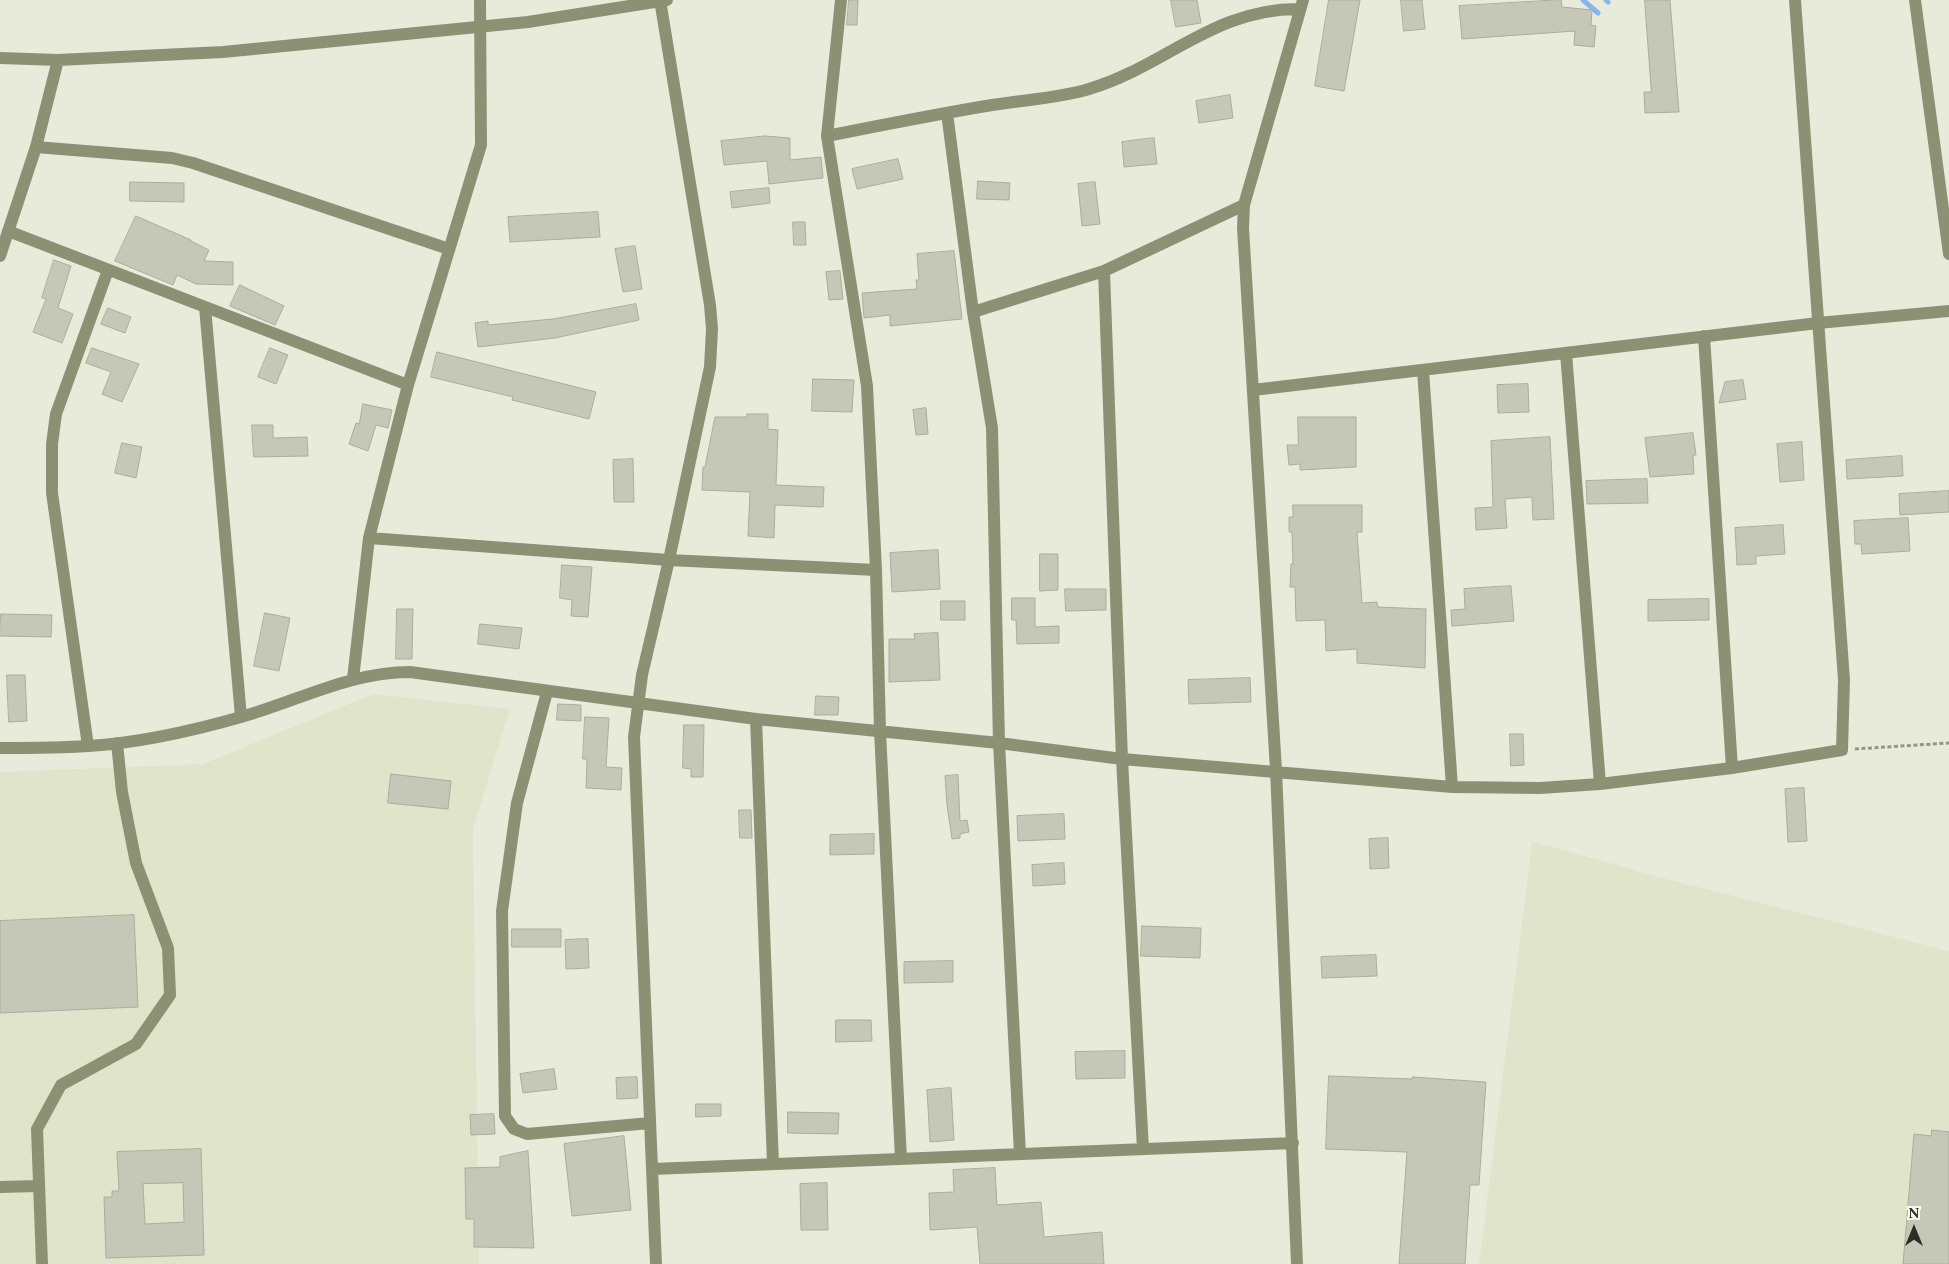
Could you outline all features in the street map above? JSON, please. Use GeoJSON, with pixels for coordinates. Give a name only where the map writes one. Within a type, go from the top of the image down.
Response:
{"type":"FeatureCollection","features":[{"type":"Feature","properties":{"kind":"street"},"geometry":{"type":"LineString","coordinates":[[354,679],[369,538],[408,385],[481,144],[480,0]]}},
{"type":"Feature","properties":{"kind":"street"},"geometry":{"type":"LineString","coordinates":[[0,58],[58,60],[223,52],[528,22],[662,0],[710,305],[712,330],[710,367],[670,560],[642,675],[634,765],[656,1264]]}},
{"type":"Feature","properties":{"kind":"street"},"geometry":{"type":"LineString","coordinates":[[841,0],[827,136],[867,386],[876,570],[880,731],[901,1159]]}},
{"type":"Feature","properties":{"kind":"street"},"geometry":{"type":"LineString","coordinates":[[0,748],[88,746],[150,738],[241,717],[354,679],[387,672],[410,672],[638,705],[756,719],[999,743],[1122,759],[1276,770],[1452,787],[1540,788],[1600,784],[1732,768],[1842,750],[1844,680],[1795,0]]}},
{"type":"Feature","properties":{"kind":"street"},"geometry":{"type":"LineString","coordinates":[[1915,0],[1949,254]]}},
{"type":"Feature","properties":{"kind":"street"},"geometry":{"type":"LineString","coordinates":[[827,136],[1089,89],[1127,74],[1220,24],[1246,15],[1301,4],[1244,205],[1276,770],[1297,1264]]}},
{"type":"Feature","properties":{"kind":"street"},"geometry":{"type":"LineString","coordinates":[[0,256],[36,147],[58,60]]}},
{"type":"Feature","properties":{"kind":"street"},"geometry":{"type":"LineString","coordinates":[[947,113],[973,312],[992,428],[999,743],[1020,1154]]}},
{"type":"Feature","properties":{"kind":"street"},"geometry":{"type":"LineString","coordinates":[[36,147],[172,158],[193,163],[449,249]]}},
{"type":"Feature","properties":{"kind":"street"},"geometry":{"type":"LineString","coordinates":[[973,312],[1104,272],[1244,205]]}},
{"type":"Feature","properties":{"kind":"street"},"geometry":{"type":"LineString","coordinates":[[8,231],[408,385]]}},
{"type":"Feature","properties":{"kind":"street"},"geometry":{"type":"LineString","coordinates":[[88,746],[52,493],[52,444],[56,414],[108,270]]}},
{"type":"Feature","properties":{"kind":"street"},"geometry":{"type":"LineString","coordinates":[[1104,272],[1122,759],[1143,1149]]}},
{"type":"Feature","properties":{"kind":"street"},"geometry":{"type":"LineString","coordinates":[[205,307],[241,717]]}},
{"type":"Feature","properties":{"kind":"street"},"geometry":{"type":"LineString","coordinates":[[1253,390],[1818,323],[1949,311]]}},
{"type":"Feature","properties":{"kind":"street"},"geometry":{"type":"LineString","coordinates":[[1704,336],[1732,768]]}},
{"type":"Feature","properties":{"kind":"street"},"geometry":{"type":"LineString","coordinates":[[1566,352],[1600,784]]}},
{"type":"Feature","properties":{"kind":"street"},"geometry":{"type":"LineString","coordinates":[[1423,370],[1452,787]]}},
{"type":"Feature","properties":{"kind":"street"},"geometry":{"type":"LineString","coordinates":[[369,538],[670,560],[876,570]]}},
{"type":"Feature","properties":{"kind":"street"},"geometry":{"type":"LineString","coordinates":[[547,692],[517,803],[502,911],[505,1116],[514,1129],[527,1134],[650,1123]]}},
{"type":"Feature","properties":{"kind":"street"},"geometry":{"type":"LineString","coordinates":[[756,719],[773,1164]]}},
{"type":"Feature","properties":{"kind":"street"},"geometry":{"type":"LineString","coordinates":[[42,1264],[37,1129],[61,1085],[136,1044],[170,995],[168,948],[136,863],[122,792],[117,743]]}},
{"type":"Feature","properties":{"kind":"street"},"geometry":{"type":"LineString","coordinates":[[653,1169],[1292,1142]]}},
{"type":"Feature","properties":{"kind":"street"},"geometry":{"type":"LineString","coordinates":[[0,1187],[39,1186]]}},
{"type":"Feature","properties":{"kind":"path"},"geometry":{"type":"LineString","coordinates":[[1842,750],[1949,743]]}},
{"type":"Feature","properties":{"kind":"shaded area"},"geometry":{"type":"Polygon","coordinates":[[[373,694],[510,709],[473,829],[479,1264],[0,1264],[0,772],[203,764],[373,694]]]}},
{"type":"Feature","properties":{"kind":"shaded area"},"geometry":{"type":"Polygon","coordinates":[[[1532,841],[1659,877],[1949,951],[1949,1264],[1479,1264],[1532,841]]]}},
{"type":"Feature","properties":{"kind":"building"},"geometry":{"type":"Polygon","coordinates":[[[849,0],[858,0],[857,25],[847,25],[849,0]]]}},
{"type":"Feature","properties":{"kind":"building"},"geometry":{"type":"Polygon","coordinates":[[[1171,0],[1197,0],[1201,23],[1176,27],[1171,0]]]}},
{"type":"Feature","properties":{"kind":"building"},"geometry":{"type":"Polygon","coordinates":[[[1329,0],[1360,0],[1344,91],[1315,86],[1329,0]]]}},
{"type":"Feature","properties":{"kind":"building"},"geometry":{"type":"Polygon","coordinates":[[[1401,0],[1422,0],[1425,29],[1404,31],[1401,0]]]}},
{"type":"Feature","properties":{"kind":"building"},"geometry":{"type":"Polygon","coordinates":[[[1561,0],[1562,7],[1592,10],[1591,25],[1596,26],[1594,47],[1574,45],[1575,31],[1462,39],[1459,6],[1561,0]]]}},
{"type":"Feature","properties":{"kind":"building"},"geometry":{"type":"Polygon","coordinates":[[[1645,0],[1670,0],[1679,112],[1645,113],[1644,92],[1651,92],[1645,0]]]}},
{"type":"Feature","properties":{"kind":"building"},"geometry":{"type":"Polygon","coordinates":[[[1230,95],[1233,118],[1199,123],[1196,101],[1230,95]]]}},
{"type":"Feature","properties":{"kind":"building"},"geometry":{"type":"Polygon","coordinates":[[[765,136],[790,138],[790,160],[821,157],[823,178],[769,184],[767,161],[724,165],[721,141],[765,136]]]}},
{"type":"Feature","properties":{"kind":"building"},"geometry":{"type":"Polygon","coordinates":[[[1154,138],[1157,164],[1124,167],[1122,142],[1154,138]]]}},
{"type":"Feature","properties":{"kind":"building"},"geometry":{"type":"Polygon","coordinates":[[[898,159],[903,179],[857,189],[852,169],[898,159]]]}},
{"type":"Feature","properties":{"kind":"building"},"geometry":{"type":"Polygon","coordinates":[[[978,181],[1010,183],[1009,200],[977,199],[978,181]]]}},
{"type":"Feature","properties":{"kind":"building"},"geometry":{"type":"Polygon","coordinates":[[[130,182],[184,183],[184,202],[130,201],[130,182]]]}},
{"type":"Feature","properties":{"kind":"building"},"geometry":{"type":"Polygon","coordinates":[[[1095,182],[1100,224],[1082,226],[1078,184],[1095,182]]]}},
{"type":"Feature","properties":{"kind":"building"},"geometry":{"type":"Polygon","coordinates":[[[769,188],[770,203],[732,208],[730,192],[769,188]]]}},
{"type":"Feature","properties":{"kind":"building"},"geometry":{"type":"Polygon","coordinates":[[[598,212],[600,237],[510,242],[508,217],[598,212]]]}},
{"type":"Feature","properties":{"kind":"building"},"geometry":{"type":"Polygon","coordinates":[[[136,216],[209,250],[204,261],[233,262],[233,285],[196,284],[177,275],[173,285],[115,261],[136,216]]]}},
{"type":"Feature","properties":{"kind":"building"},"geometry":{"type":"Polygon","coordinates":[[[793,222],[805,222],[806,245],[794,245],[793,222]]]}},
{"type":"Feature","properties":{"kind":"building"},"geometry":{"type":"Polygon","coordinates":[[[635,246],[642,289],[623,292],[615,249],[635,246]]]}},
{"type":"Feature","properties":{"kind":"building"},"geometry":{"type":"Polygon","coordinates":[[[954,251],[962,319],[890,326],[890,315],[864,318],[862,293],[917,289],[916,280],[919,280],[917,254],[954,251]]]}},
{"type":"Feature","properties":{"kind":"building"},"geometry":{"type":"Polygon","coordinates":[[[54,260],[71,266],[58,308],[73,314],[62,343],[33,332],[46,299],[42,298],[54,260]]]}},
{"type":"Feature","properties":{"kind":"building"},"geometry":{"type":"Polygon","coordinates":[[[840,271],[843,299],[829,300],[826,272],[840,271]]]}},
{"type":"Feature","properties":{"kind":"building"},"geometry":{"type":"Polygon","coordinates":[[[240,285],[284,306],[275,325],[230,306],[240,285]]]}},
{"type":"Feature","properties":{"kind":"building"},"geometry":{"type":"Polygon","coordinates":[[[636,304],[639,320],[555,338],[478,347],[475,323],[488,321],[488,325],[553,319],[636,304]]]}},
{"type":"Feature","properties":{"kind":"building"},"geometry":{"type":"Polygon","coordinates":[[[108,308],[131,317],[125,333],[101,324],[108,308]]]}},
{"type":"Feature","properties":{"kind":"building"},"geometry":{"type":"Polygon","coordinates":[[[92,348],[139,364],[122,402],[102,394],[111,372],[86,363],[92,348]]]}},
{"type":"Feature","properties":{"kind":"building"},"geometry":{"type":"Polygon","coordinates":[[[270,348],[288,355],[276,384],[258,377],[270,348]]]}},
{"type":"Feature","properties":{"kind":"building"},"geometry":{"type":"Polygon","coordinates":[[[437,352],[596,392],[589,419],[512,400],[513,397],[431,377],[437,352]]]}},
{"type":"Feature","properties":{"kind":"building"},"geometry":{"type":"Polygon","coordinates":[[[813,379],[854,380],[852,412],[812,411],[813,379]]]}},
{"type":"Feature","properties":{"kind":"building"},"geometry":{"type":"Polygon","coordinates":[[[1743,380],[1746,399],[1719,403],[1725,382],[1743,380]]]}},
{"type":"Feature","properties":{"kind":"building"},"geometry":{"type":"Polygon","coordinates":[[[1528,384],[1529,412],[1498,413],[1497,385],[1528,384]]]}},
{"type":"Feature","properties":{"kind":"building"},"geometry":{"type":"Polygon","coordinates":[[[363,404],[392,410],[388,428],[376,425],[368,451],[349,444],[356,423],[359,424],[363,404]]]}},
{"type":"Feature","properties":{"kind":"building"},"geometry":{"type":"Polygon","coordinates":[[[926,408],[928,434],[916,435],[913,410],[926,408]]]}},
{"type":"Feature","properties":{"kind":"building"},"geometry":{"type":"Polygon","coordinates":[[[747,414],[768,414],[768,429],[778,430],[776,485],[824,487],[823,507],[775,505],[774,538],[748,536],[750,492],[702,490],[703,467],[705,467],[715,417],[747,417],[747,414]]]}},
{"type":"Feature","properties":{"kind":"building"},"geometry":{"type":"Polygon","coordinates":[[[1298,417],[1356,417],[1356,467],[1300,470],[1300,464],[1289,465],[1287,445],[1298,445],[1298,417]]]}},
{"type":"Feature","properties":{"kind":"building"},"geometry":{"type":"Polygon","coordinates":[[[252,425],[273,425],[273,438],[307,437],[308,456],[254,457],[252,425]]]}},
{"type":"Feature","properties":{"kind":"building"},"geometry":{"type":"Polygon","coordinates":[[[1693,433],[1696,455],[1693,455],[1694,474],[1650,477],[1645,438],[1693,433]]]}},
{"type":"Feature","properties":{"kind":"building"},"geometry":{"type":"Polygon","coordinates":[[[1550,437],[1554,519],[1533,520],[1532,497],[1505,499],[1507,528],[1476,530],[1475,508],[1493,507],[1491,441],[1550,437]]]}},
{"type":"Feature","properties":{"kind":"building"},"geometry":{"type":"Polygon","coordinates":[[[1802,442],[1804,480],[1780,482],[1777,444],[1802,442]]]}},
{"type":"Feature","properties":{"kind":"building"},"geometry":{"type":"Polygon","coordinates":[[[122,443],[142,447],[136,478],[115,473],[122,443]]]}},
{"type":"Feature","properties":{"kind":"building"},"geometry":{"type":"Polygon","coordinates":[[[1902,456],[1903,476],[1847,479],[1846,460],[1902,456]]]}},
{"type":"Feature","properties":{"kind":"building"},"geometry":{"type":"Polygon","coordinates":[[[633,459],[634,502],[614,502],[613,460],[633,459]]]}},
{"type":"Feature","properties":{"kind":"building"},"geometry":{"type":"Polygon","coordinates":[[[1647,479],[1648,503],[1587,504],[1586,481],[1647,479]]]}},
{"type":"Feature","properties":{"kind":"building"},"geometry":{"type":"Polygon","coordinates":[[[1949,491],[1949,512],[1900,515],[1899,494],[1949,491]]]}},
{"type":"Feature","properties":{"kind":"building"},"geometry":{"type":"Polygon","coordinates":[[[1293,505],[1362,505],[1362,532],[1357,532],[1362,603],[1377,602],[1378,607],[1426,609],[1425,668],[1357,663],[1357,649],[1326,651],[1325,620],[1296,621],[1295,587],[1290,587],[1291,564],[1293,564],[1292,532],[1289,532],[1289,517],[1293,517],[1293,505]]]}},
{"type":"Feature","properties":{"kind":"building"},"geometry":{"type":"Polygon","coordinates":[[[1908,518],[1910,551],[1862,554],[1861,544],[1855,544],[1854,521],[1908,518]]]}},
{"type":"Feature","properties":{"kind":"building"},"geometry":{"type":"Polygon","coordinates":[[[1783,525],[1785,554],[1756,556],[1756,564],[1737,565],[1735,528],[1783,525]]]}},
{"type":"Feature","properties":{"kind":"building"},"geometry":{"type":"Polygon","coordinates":[[[938,550],[940,589],[892,592],[890,553],[938,550]]]}},
{"type":"Feature","properties":{"kind":"building"},"geometry":{"type":"Polygon","coordinates":[[[1040,554],[1058,554],[1058,590],[1040,591],[1040,554]]]}},
{"type":"Feature","properties":{"kind":"building"},"geometry":{"type":"Polygon","coordinates":[[[562,565],[592,567],[588,617],[571,616],[572,600],[560,598],[562,565]]]}},
{"type":"Feature","properties":{"kind":"building"},"geometry":{"type":"Polygon","coordinates":[[[1511,586],[1514,621],[1452,626],[1451,610],[1465,609],[1464,589],[1511,586]]]}},
{"type":"Feature","properties":{"kind":"building"},"geometry":{"type":"Polygon","coordinates":[[[1065,589],[1106,589],[1106,610],[1066,611],[1065,589]]]}},
{"type":"Feature","properties":{"kind":"building"},"geometry":{"type":"Polygon","coordinates":[[[1012,598],[1035,598],[1035,627],[1059,626],[1059,643],[1017,644],[1016,620],[1012,620],[1012,598]]]}},
{"type":"Feature","properties":{"kind":"building"},"geometry":{"type":"Polygon","coordinates":[[[1709,599],[1709,620],[1648,621],[1648,600],[1709,599]]]}},
{"type":"Feature","properties":{"kind":"building"},"geometry":{"type":"Polygon","coordinates":[[[941,601],[965,601],[965,620],[941,620],[941,601]]]}},
{"type":"Feature","properties":{"kind":"building"},"geometry":{"type":"Polygon","coordinates":[[[397,609],[413,609],[412,659],[396,659],[397,609]]]}},
{"type":"Feature","properties":{"kind":"building"},"geometry":{"type":"Polygon","coordinates":[[[265,613],[290,618],[279,671],[254,666],[265,613]]]}},
{"type":"Feature","properties":{"kind":"building"},"geometry":{"type":"Polygon","coordinates":[[[1,614],[52,615],[51,637],[0,636],[1,614]]]}},
{"type":"Feature","properties":{"kind":"building"},"geometry":{"type":"Polygon","coordinates":[[[480,624],[522,628],[519,649],[478,644],[480,624]]]}},
{"type":"Feature","properties":{"kind":"building"},"geometry":{"type":"Polygon","coordinates":[[[938,633],[940,680],[889,682],[889,639],[915,639],[914,634],[938,633]]]}},
{"type":"Feature","properties":{"kind":"building"},"geometry":{"type":"Polygon","coordinates":[[[7,675],[25,675],[27,721],[9,722],[7,675]]]}},
{"type":"Feature","properties":{"kind":"building"},"geometry":{"type":"Polygon","coordinates":[[[1250,678],[1251,702],[1189,704],[1188,680],[1250,678]]]}},
{"type":"Feature","properties":{"kind":"building"},"geometry":{"type":"Polygon","coordinates":[[[816,696],[839,697],[838,715],[815,715],[816,696]]]}},
{"type":"Feature","properties":{"kind":"building"},"geometry":{"type":"Polygon","coordinates":[[[558,704],[581,705],[581,721],[557,720],[558,704]]]}},
{"type":"Feature","properties":{"kind":"building"},"geometry":{"type":"Polygon","coordinates":[[[585,717],[609,718],[606,767],[622,768],[621,790],[586,788],[587,759],[583,759],[585,717]]]}},
{"type":"Feature","properties":{"kind":"building"},"geometry":{"type":"Polygon","coordinates":[[[684,725],[704,725],[703,777],[691,777],[691,769],[683,768],[684,725]]]}},
{"type":"Feature","properties":{"kind":"building"},"geometry":{"type":"Polygon","coordinates":[[[1510,734],[1523,734],[1524,765],[1511,766],[1510,734]]]}},
{"type":"Feature","properties":{"kind":"building"},"geometry":{"type":"Polygon","coordinates":[[[391,774],[451,781],[448,809],[388,803],[391,774]]]}},
{"type":"Feature","properties":{"kind":"building"},"geometry":{"type":"Polygon","coordinates":[[[958,775],[960,821],[967,820],[969,832],[960,834],[960,838],[952,839],[945,776],[958,775]]]}},
{"type":"Feature","properties":{"kind":"building"},"geometry":{"type":"Polygon","coordinates":[[[1804,788],[1807,841],[1788,842],[1785,789],[1804,788]]]}},
{"type":"Feature","properties":{"kind":"building"},"geometry":{"type":"Polygon","coordinates":[[[739,810],[751,810],[752,838],[740,838],[739,810]]]}},
{"type":"Feature","properties":{"kind":"building"},"geometry":{"type":"Polygon","coordinates":[[[1064,814],[1065,839],[1018,841],[1017,816],[1064,814]]]}},
{"type":"Feature","properties":{"kind":"building"},"geometry":{"type":"Polygon","coordinates":[[[874,834],[874,854],[830,855],[830,835],[874,834]]]}},
{"type":"Feature","properties":{"kind":"building"},"geometry":{"type":"Polygon","coordinates":[[[1388,838],[1389,868],[1370,869],[1369,839],[1388,838]]]}},
{"type":"Feature","properties":{"kind":"building"},"geometry":{"type":"Polygon","coordinates":[[[1064,863],[1065,884],[1033,886],[1032,865],[1064,863]]]}},
{"type":"Feature","properties":{"kind":"building"},"geometry":{"type":"Polygon","coordinates":[[[134,915],[138,1007],[0,1013],[0,921],[134,915]]]}},
{"type":"Feature","properties":{"kind":"building"},"geometry":{"type":"Polygon","coordinates":[[[1142,926],[1201,928],[1200,958],[1141,956],[1142,926]]]}},
{"type":"Feature","properties":{"kind":"building"},"geometry":{"type":"Polygon","coordinates":[[[512,929],[561,929],[561,947],[512,947],[512,929]]]}},
{"type":"Feature","properties":{"kind":"building"},"geometry":{"type":"Polygon","coordinates":[[[588,939],[589,968],[566,969],[565,940],[588,939]]]}},
{"type":"Feature","properties":{"kind":"building"},"geometry":{"type":"Polygon","coordinates":[[[1376,955],[1377,976],[1322,978],[1321,957],[1376,955]]]}},
{"type":"Feature","properties":{"kind":"building"},"geometry":{"type":"Polygon","coordinates":[[[953,961],[953,982],[904,983],[904,962],[953,961]]]}},
{"type":"Feature","properties":{"kind":"building"},"geometry":{"type":"Polygon","coordinates":[[[836,1020],[871,1020],[872,1041],[836,1042],[836,1020]]]}},
{"type":"Feature","properties":{"kind":"building"},"geometry":{"type":"Polygon","coordinates":[[[1125,1051],[1125,1078],[1076,1079],[1075,1052],[1125,1051]]]}},
{"type":"Feature","properties":{"kind":"building"},"geometry":{"type":"Polygon","coordinates":[[[554,1069],[557,1089],[523,1093],[520,1074],[554,1069]]]}},
{"type":"Feature","properties":{"kind":"building"},"geometry":{"type":"Polygon","coordinates":[[[1329,1076],[1412,1079],[1412,1077],[1486,1082],[1479,1185],[1470,1185],[1465,1264],[1399,1264],[1407,1152],[1326,1149],[1329,1076]]]}},
{"type":"Feature","properties":{"kind":"building"},"geometry":{"type":"Polygon","coordinates":[[[637,1077],[638,1098],[617,1099],[616,1078],[637,1077]]]}},
{"type":"Feature","properties":{"kind":"building"},"geometry":{"type":"Polygon","coordinates":[[[951,1088],[954,1140],[930,1142],[927,1090],[951,1088]]]}},
{"type":"Feature","properties":{"kind":"building"},"geometry":{"type":"Polygon","coordinates":[[[696,1104],[721,1104],[721,1116],[696,1117],[696,1104]]]}},
{"type":"Feature","properties":{"kind":"building"},"geometry":{"type":"Polygon","coordinates":[[[788,1112],[839,1113],[838,1134],[788,1133],[788,1112]]]}},
{"type":"Feature","properties":{"kind":"building"},"geometry":{"type":"Polygon","coordinates":[[[494,1114],[495,1134],[471,1135],[470,1115],[494,1114]]]}},
{"type":"Feature","properties":{"kind":"building"},"geometry":{"type":"Polygon","coordinates":[[[1932,1130],[1949,1132],[1949,1264],[1903,1264],[1914,1134],[1931,1136],[1932,1130]]]}},
{"type":"Feature","properties":{"kind":"building"},"geometry":{"type":"Polygon","coordinates":[[[624,1136],[631,1210],[572,1216],[564,1144],[624,1136]]]}},
{"type":"Feature","properties":{"kind":"building"},"geometry":{"type":"Polygon","coordinates":[[[201,1149],[204,1255],[106,1258],[104,1197],[112,1197],[112,1191],[119,1191],[117,1152],[201,1149]],[[183,1183],[143,1184],[145,1224],[184,1222],[183,1183]]]}},
{"type":"Feature","properties":{"kind":"building"},"geometry":{"type":"Polygon","coordinates":[[[528,1151],[534,1248],[474,1247],[474,1219],[466,1219],[465,1168],[500,1167],[500,1157],[528,1151]]]}},
{"type":"Feature","properties":{"kind":"building"},"geometry":{"type":"Polygon","coordinates":[[[995,1168],[997,1205],[1041,1202],[1044,1237],[1102,1232],[1104,1264],[980,1264],[977,1227],[930,1230],[929,1193],[954,1192],[953,1170],[995,1168]]]}},
{"type":"Feature","properties":{"kind":"building"},"geometry":{"type":"Polygon","coordinates":[[[827,1183],[828,1230],[801,1230],[800,1184],[827,1183]]]}},
{"type":"Feature","properties":{"kind":"waterway"},"geometry":{"type":"LineString","coordinates":[[1583,0],[1598,13]]}}]}
